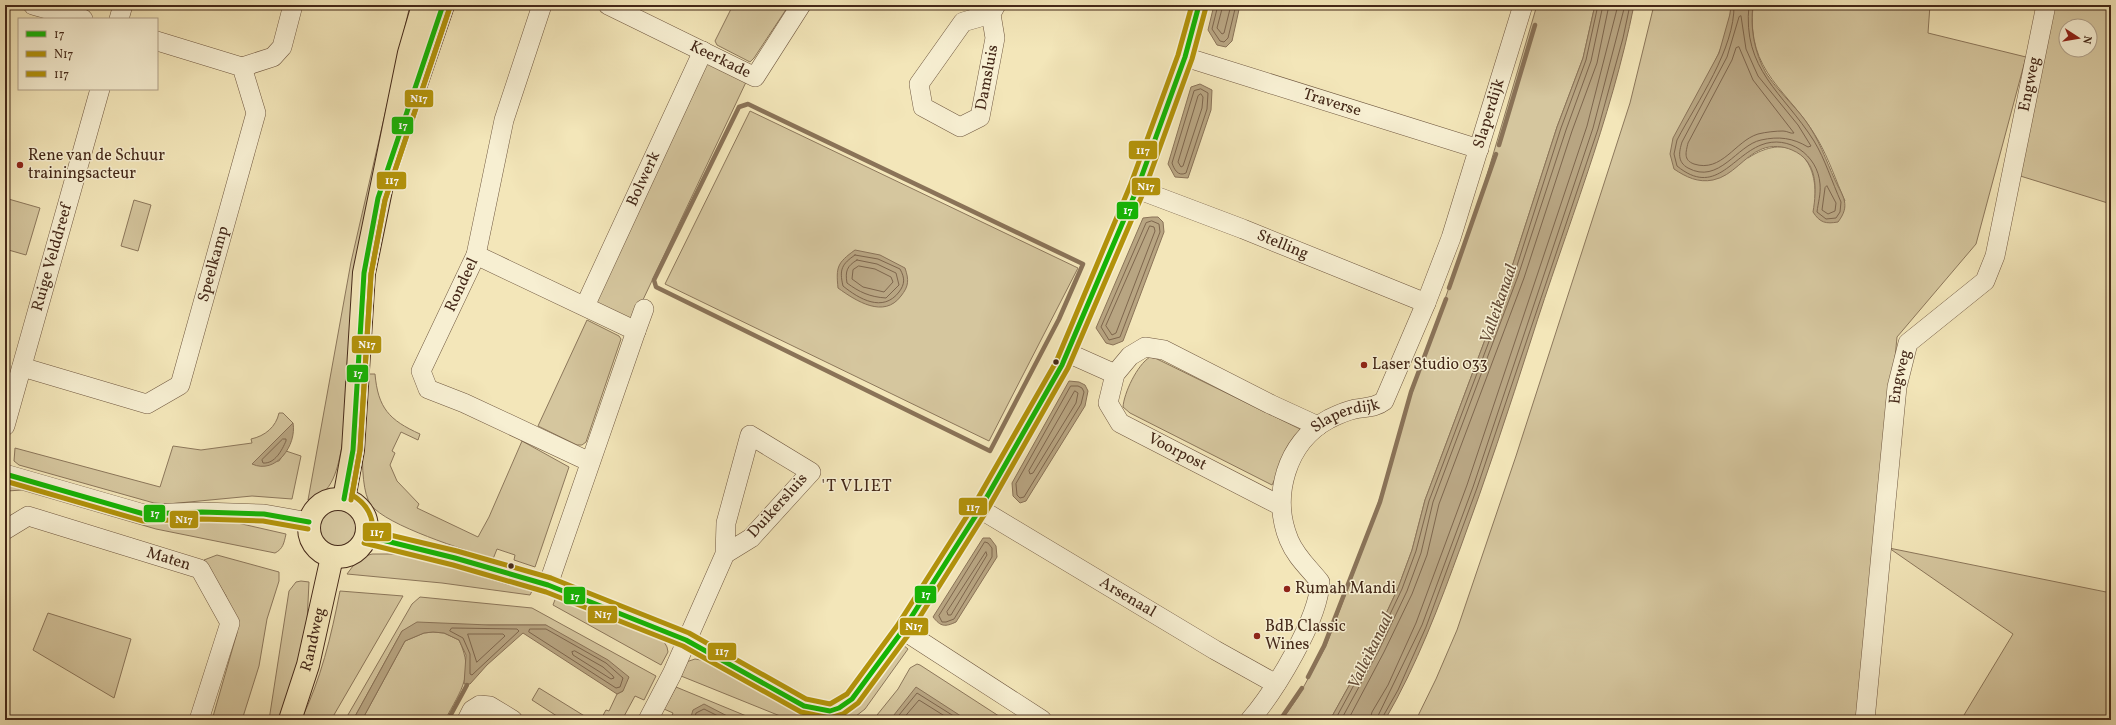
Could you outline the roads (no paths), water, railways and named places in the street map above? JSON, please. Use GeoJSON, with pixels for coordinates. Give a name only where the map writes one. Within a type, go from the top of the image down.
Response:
{"type":"FeatureCollection","features":[{"type":"Feature","properties":{"kind":"main road"},"geometry":{"type":"LineString","coordinates":[[344,499],[353,450],[364,273],[378,198],[410,53],[423,5]]}},
{"type":"Feature","properties":{"kind":"main road"},"geometry":{"type":"LineString","coordinates":[[378,198],[443,5]]}},
{"type":"Feature","properties":{"kind":"main road"},"geometry":{"type":"LineString","coordinates":[[334,498],[344,499],[355,504],[363,512],[367,524],[366,536],[361,546],[353,553],[343,557],[332,557],[322,552],[314,545],[309,535],[309,522],[317,507],[325,501],[334,498]]}},
{"type":"Feature","properties":{"kind":"main road","name":"Randweg"},"geometry":{"type":"LineString","coordinates":[[290,720],[308,665],[332,557]]}},
{"type":"Feature","properties":{"kind":"street"},"geometry":{"type":"LineString","coordinates":[[33,5],[79,18]]}},
{"type":"Feature","properties":{"kind":"street"},"geometry":{"type":"LineString","coordinates":[[119,18],[123,5]]}},
{"type":"Feature","properties":{"kind":"street"},"geometry":{"type":"LineString","coordinates":[[158,41],[242,68],[273,57],[282,47],[293,5]]}},
{"type":"Feature","properties":{"kind":"street","name":"Rondeel"},"geometry":{"type":"LineString","coordinates":[[542,5],[504,120],[476,255],[421,371],[428,389],[464,403],[590,462]]}},
{"type":"Feature","properties":{"kind":"street","name":"Keerkade"},"geometry":{"type":"LineString","coordinates":[[608,5],[755,77],[801,5]]}},
{"type":"Feature","properties":{"kind":"street"},"geometry":{"type":"LineString","coordinates":[[366,536],[455,558],[509,575],[548,585],[686,640],[804,706],[830,711],[839,708],[852,699],[903,630],[980,508],[1068,354],[1137,189],[1185,57],[1200,5]]}},
{"type":"Feature","properties":{"kind":"street","name":"Slaperdijk"},"geometry":{"type":"LineString","coordinates":[[1250,720],[1266,701],[1303,634],[1319,592],[1320,582],[1304,564],[1289,541],[1284,528],[1281,506],[1282,487],[1290,461],[1306,438],[1318,426],[1353,409],[1377,406],[1384,402],[1426,303],[1451,238],[1523,5]]}},
{"type":"Feature","properties":{"kind":"street","name":"Engweg"},"geometry":{"type":"LineString","coordinates":[[1866,720],[1882,532],[1899,379],[1908,343],[1985,281],[1996,256],[2046,5]]}},
{"type":"Feature","properties":{"kind":"street","name":"Damsluis"},"geometry":{"type":"LineString","coordinates":[[994,10],[995,38],[980,117],[960,127],[923,107],[919,84],[963,22],[994,10]]}},
{"type":"Feature","properties":{"kind":"street","name":"Bolwerk"},"geometry":{"type":"LineString","coordinates":[[585,306],[703,51]]}},
{"type":"Feature","properties":{"kind":"street","name":"Traverse"},"geometry":{"type":"LineString","coordinates":[[1185,57],[1478,149]]}},
{"type":"Feature","properties":{"kind":"street","name":"Speelkamp"},"geometry":{"type":"LineString","coordinates":[[22,368],[147,404],[180,385],[256,113],[242,68]]}},
{"type":"Feature","properties":{"kind":"street","name":"Ruige Velddreef"},"geometry":{"type":"LineString","coordinates":[[5,426],[100,90]]}},
{"type":"Feature","properties":{"kind":"street","name":"Stelling"},"geometry":{"type":"LineString","coordinates":[[1137,189],[1243,229],[1426,303]]}},
{"type":"Feature","properties":{"kind":"street"},"geometry":{"type":"LineString","coordinates":[[476,255],[636,331]]}},
{"type":"Feature","properties":{"kind":"street"},"geometry":{"type":"LineString","coordinates":[[548,585],[644,309]]}},
{"type":"Feature","properties":{"kind":"street","name":"Voorpost"},"geometry":{"type":"LineString","coordinates":[[1281,506],[1120,423],[1108,403],[1115,374],[1130,356],[1144,347],[1164,350],[1270,404],[1318,426]]}},
{"type":"Feature","properties":{"kind":"street"},"geometry":{"type":"LineString","coordinates":[[1068,354],[1115,374]]}},
{"type":"Feature","properties":{"kind":"street","name":"Duikersluis"},"geometry":{"type":"LineString","coordinates":[[648,720],[672,674],[725,554],[726,523],[750,435],[811,472],[751,538],[725,554]]}},
{"type":"Feature","properties":{"kind":"street"},"geometry":{"type":"LineString","coordinates":[[5,474],[144,514],[202,512],[264,514],[309,522]]}},
{"type":"Feature","properties":{"kind":"street","name":"Arsenaal"},"geometry":{"type":"LineString","coordinates":[[980,508],[1215,650],[1276,684]]}},
{"type":"Feature","properties":{"kind":"street","name":"Maten"},"geometry":{"type":"LineString","coordinates":[[5,530],[28,516],[200,569],[230,623],[198,720]]}},
{"type":"Feature","properties":{"kind":"street"},"geometry":{"type":"LineString","coordinates":[[903,630],[1042,720]]}},
{"type":"Feature","properties":{"kind":"street"},"geometry":{"type":"LineString","coordinates":[[467,720],[472,710],[480,705],[490,706],[513,720]]}},
{"type":"Feature","properties":{"kind":"water"},"geometry":{"type":"Polygon","coordinates":[[[1214,5],[1240,5],[1232,41],[1226,47],[1217,45],[1208,30],[1214,5]]]}},
{"type":"Feature","properties":{"kind":"water","name":"Valleikanaal"},"geometry":{"type":"Polygon","coordinates":[[[1595,5],[1634,5],[1601,132],[1497,443],[1453,568],[1417,657],[1385,720],[1330,720],[1371,646],[1398,588],[1412,550],[1425,500],[1510,273],[1557,127],[1583,58],[1595,5]]]}},
{"type":"Feature","properties":{"kind":"water"},"geometry":{"type":"Polygon","coordinates":[[[1731,5],[1753,5],[1752,22],[1758,57],[1770,79],[1810,127],[1818,142],[1843,196],[1845,206],[1842,216],[1838,222],[1830,223],[1821,221],[1813,212],[1815,185],[1811,168],[1801,155],[1789,149],[1774,147],[1762,149],[1750,156],[1727,174],[1720,178],[1708,181],[1692,179],[1674,169],[1670,154],[1673,138],[1719,53],[1730,14],[1731,5]]]}},
{"type":"Feature","properties":{"kind":"water"},"geometry":{"type":"Polygon","coordinates":[[[1200,84],[1212,90],[1211,110],[1188,178],[1175,177],[1168,164],[1191,87],[1200,84]]]}},
{"type":"Feature","properties":{"kind":"water"},"geometry":{"type":"Polygon","coordinates":[[[1158,217],[1163,222],[1164,232],[1123,341],[1113,345],[1106,343],[1096,328],[1143,218],[1158,217]]]}},
{"type":"Feature","properties":{"kind":"water"},"geometry":{"type":"Polygon","coordinates":[[[855,250],[880,255],[905,268],[908,279],[907,286],[901,296],[894,303],[887,306],[870,306],[853,298],[838,288],[837,275],[839,266],[844,258],[855,250]]]}},
{"type":"Feature","properties":{"kind":"water"},"geometry":{"type":"Polygon","coordinates":[[[1069,381],[1079,382],[1085,385],[1088,391],[1085,406],[1026,501],[1020,503],[1013,496],[1012,483],[1069,381]]]}},
{"type":"Feature","properties":{"kind":"water"},"geometry":{"type":"Polygon","coordinates":[[[293,423],[292,440],[288,449],[277,462],[261,466],[252,464],[293,423]]]}},
{"type":"Feature","properties":{"kind":"water"},"geometry":{"type":"Polygon","coordinates":[[[983,538],[990,538],[996,546],[997,557],[956,622],[949,625],[938,623],[933,617],[983,538]]]}},
{"type":"Feature","properties":{"kind":"water"},"geometry":{"type":"Polygon","coordinates":[[[417,622],[489,625],[546,625],[608,660],[629,677],[623,691],[617,694],[523,633],[487,665],[470,684],[464,684],[466,655],[459,640],[444,633],[424,633],[405,641],[362,720],[353,720],[402,631],[417,622]]]}},
{"type":"Feature","properties":{"kind":"water"},"geometry":{"type":"Polygon","coordinates":[[[916,687],[967,720],[890,720],[916,687]]]}},
{"type":"Feature","properties":{"kind":"water"},"geometry":{"type":"Polygon","coordinates":[[[704,704],[735,720],[690,720],[693,710],[704,704]]]}},
{"type":"Feature","properties":{"kind":"waterway"},"geometry":{"type":"LineString","coordinates":[[1499,145],[1535,25]]}},
{"type":"Feature","properties":{"kind":"waterway"},"geometry":{"type":"LineString","coordinates":[[748,104],[1083,264],[1059,319],[990,451],[656,287],[654,280],[739,107],[748,104]]}},
{"type":"Feature","properties":{"kind":"waterway"},"geometry":{"type":"LineString","coordinates":[[1449,288],[1496,154]]}},
{"type":"Feature","properties":{"kind":"waterway"},"geometry":{"type":"LineString","coordinates":[[1308,677],[1324,646],[1380,502],[1411,392],[1446,299]]}},
{"type":"Feature","properties":{"kind":"waterway"},"geometry":{"type":"LineString","coordinates":[[448,720],[467,685]]}},
{"type":"Feature","properties":{"kind":"waterway"},"geometry":{"type":"LineString","coordinates":[[1280,720],[1302,688]]}},
{"type":"Feature","properties":{"kind":"place","name":"Rene van de Schuur trainingsacteur"},"geometry":{"type":"Point","coordinates":[20,165]}},
{"type":"Feature","properties":{"kind":"place","name":"Laser Studio 033"},"geometry":{"type":"Point","coordinates":[1364,365]}},
{"type":"Feature","properties":{"kind":"place","name":"Rumah Mandi"},"geometry":{"type":"Point","coordinates":[1287,589]}},
{"type":"Feature","properties":{"kind":"place","name":"BdB Classic Wines"},"geometry":{"type":"Point","coordinates":[1257,636]}},
{"type":"Feature","properties":{"kind":"district","name":"'T VLIET"},"geometry":{"type":"Point","coordinates":[857,486]}}]}
